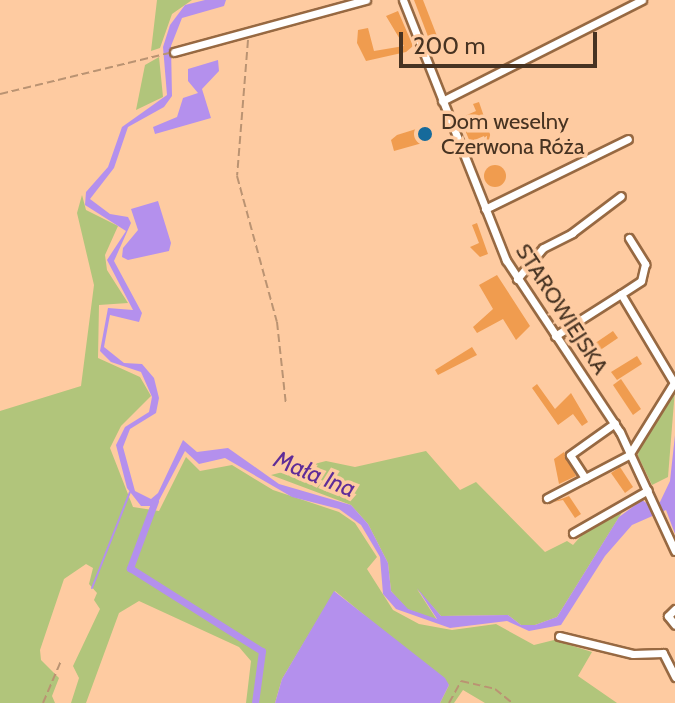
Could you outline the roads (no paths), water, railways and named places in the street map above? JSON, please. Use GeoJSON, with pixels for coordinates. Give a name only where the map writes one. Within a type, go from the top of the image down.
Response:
{"type":"FeatureCollection","features":[{"type":"Feature","properties":{"kind":"street"},"geometry":{"type":"LineString","coordinates":[[174,52],[366,0]]}},
{"type":"Feature","properties":{"kind":"street","name":"STAROWIEJSKA"},"geometry":{"type":"LineString","coordinates":[[403,0],[485,209],[517,279],[615,423],[632,453],[675,551]]}},
{"type":"Feature","properties":{"kind":"street"},"geometry":{"type":"LineString","coordinates":[[442,101],[642,0]]}},
{"type":"Feature","properties":{"kind":"street"},"geometry":{"type":"LineString","coordinates":[[485,209],[628,139]]}},
{"type":"Feature","properties":{"kind":"street"},"geometry":{"type":"LineString","coordinates":[[517,279],[543,248],[572,233],[621,196]]}},
{"type":"Feature","properties":{"kind":"street"},"geometry":{"type":"LineString","coordinates":[[555,336],[641,281],[645,264],[629,238]]}},
{"type":"Feature","properties":{"kind":"street"},"geometry":{"type":"LineString","coordinates":[[547,498],[632,453],[674,382],[621,294]]}},
{"type":"Feature","properties":{"kind":"street"},"geometry":{"type":"LineString","coordinates":[[585,478],[570,455],[615,423]]}},
{"type":"Feature","properties":{"kind":"street"},"geometry":{"type":"LineString","coordinates":[[573,533],[650,494]]}},
{"type":"Feature","properties":{"kind":"street"},"geometry":{"type":"LineString","coordinates":[[675,609],[668,616],[675,625]]}},
{"type":"Feature","properties":{"kind":"street"},"geometry":{"type":"LineString","coordinates":[[559,636],[633,654],[663,653],[675,677]]}},
{"type":"Feature","properties":{"kind":"waterway"},"geometry":{"type":"LineString","coordinates":[[92,588],[130,492]]}},
{"type":"Feature","properties":{"kind":"waterway"},"geometry":{"type":"LineString","coordinates":[[155,501],[130,568],[262,651],[255,703]]}},
{"type":"Feature","properties":{"kind":"place","name":"Dom weselny Czerwona Róża"},"geometry":{"type":"Point","coordinates":[425,134]}},
{"type":"Feature","properties":{"kind":"water label","name":"Mała Ina"},"geometry":{"type":"Point","coordinates":[315,474]}}]}
